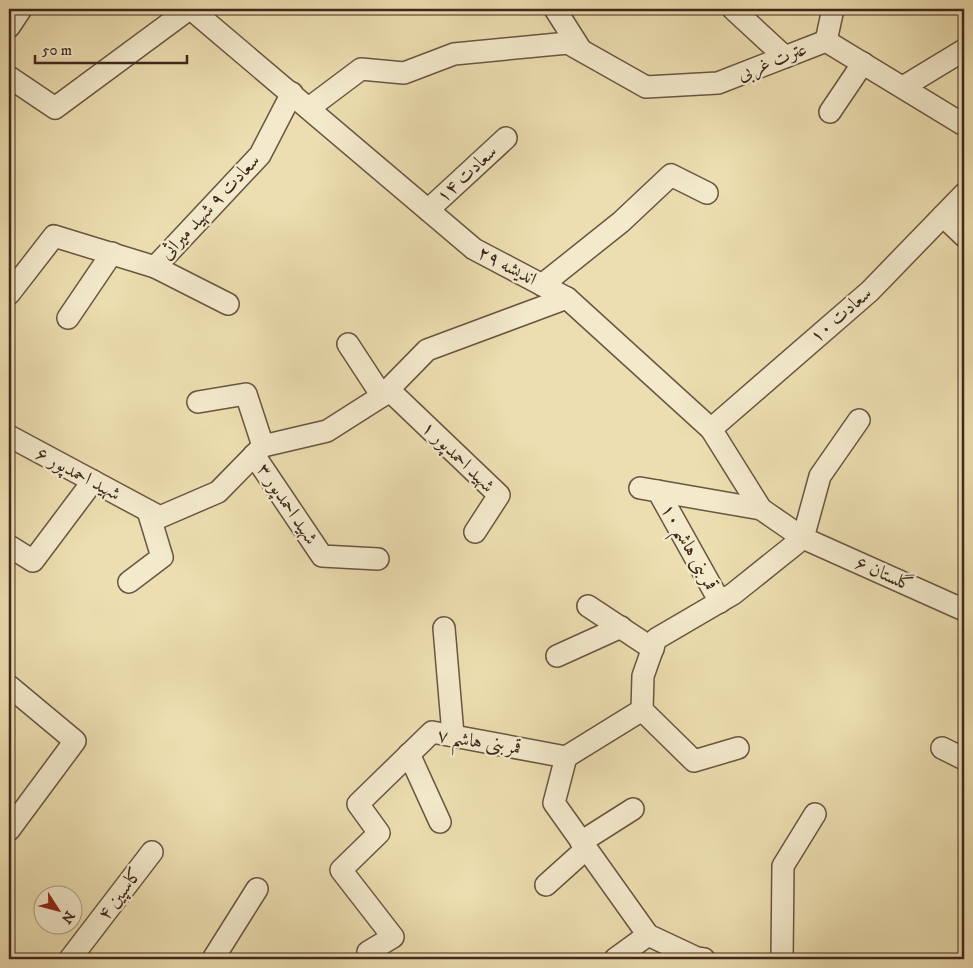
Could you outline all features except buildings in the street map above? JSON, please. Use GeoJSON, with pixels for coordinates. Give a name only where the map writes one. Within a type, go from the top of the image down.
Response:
{"type":"FeatureCollection","features":[{"type":"Feature","properties":{"kind":"street"},"geometry":{"type":"LineString","coordinates":[[9,27],[21,9]]}},
{"type":"Feature","properties":{"kind":"street"},"geometry":{"type":"LineString","coordinates":[[9,77],[55,108],[190,9]]}},
{"type":"Feature","properties":{"kind":"street","name":"اندیشه ۲۹"},"geometry":{"type":"LineString","coordinates":[[190,9],[292,93],[474,249],[567,298],[711,429],[761,509],[803,538]]}},
{"type":"Feature","properties":{"kind":"street"},"geometry":{"type":"LineString","coordinates":[[309,108],[361,69],[404,73],[454,54],[574,46],[555,9]]}},
{"type":"Feature","properties":{"kind":"street"},"geometry":{"type":"LineString","coordinates":[[732,9],[785,57]]}},
{"type":"Feature","properties":{"kind":"street"},"geometry":{"type":"LineString","coordinates":[[826,41],[834,9]]}},
{"type":"Feature","properties":{"kind":"street","name":"عترت غربی"},"geometry":{"type":"LineString","coordinates":[[574,46],[646,86],[718,84],[826,41],[964,125]]}},
{"type":"Feature","properties":{"kind":"street"},"geometry":{"type":"LineString","coordinates":[[902,87],[964,50]]}},
{"type":"Feature","properties":{"kind":"street"},"geometry":{"type":"LineString","coordinates":[[830,112],[863,64]]}},
{"type":"Feature","properties":{"kind":"street","name":"سعادت ۹ شهید میراثی"},"geometry":{"type":"LineString","coordinates":[[9,294],[54,236],[155,267],[260,155],[292,93]]}},
{"type":"Feature","properties":{"kind":"street","name":"سعادت ۱۴"},"geometry":{"type":"LineString","coordinates":[[428,210],[506,138]]}},
{"type":"Feature","properties":{"kind":"street"},"geometry":{"type":"LineString","coordinates":[[542,285],[621,222],[671,175],[707,192]]}},
{"type":"Feature","properties":{"kind":"street","name":"سعادت ۱۰"},"geometry":{"type":"LineString","coordinates":[[711,429],[870,291],[964,194]]}},
{"type":"Feature","properties":{"kind":"street"},"geometry":{"type":"LineString","coordinates":[[943,216],[964,236]]}},
{"type":"Feature","properties":{"kind":"street"},"geometry":{"type":"LineString","coordinates":[[68,318],[112,253]]}},
{"type":"Feature","properties":{"kind":"street"},"geometry":{"type":"LineString","coordinates":[[155,267],[228,304]]}},
{"type":"Feature","properties":{"kind":"street"},"geometry":{"type":"LineString","coordinates":[[148,511],[160,517],[218,492],[259,450],[327,431],[385,393],[427,350],[567,298]]}},
{"type":"Feature","properties":{"kind":"street"},"geometry":{"type":"LineString","coordinates":[[348,344],[385,393]]}},
{"type":"Feature","properties":{"kind":"street","name":"شهید احمدپور ۱"},"geometry":{"type":"LineString","coordinates":[[385,393],[499,495],[475,532]]}},
{"type":"Feature","properties":{"kind":"street"},"geometry":{"type":"LineString","coordinates":[[198,402],[246,394],[259,450]]}},
{"type":"Feature","properties":{"kind":"street"},"geometry":{"type":"LineString","coordinates":[[738,748],[694,761],[642,710],[642,676],[656,639],[733,594],[803,538],[820,476],[859,420]]}},
{"type":"Feature","properties":{"kind":"street","name":"شهید احمدپور ۶"},"geometry":{"type":"LineString","coordinates":[[9,436],[148,511]]}},
{"type":"Feature","properties":{"kind":"street","name":"شهید احمدپور ۳"},"geometry":{"type":"LineString","coordinates":[[259,450],[322,556],[378,559]]}},
{"type":"Feature","properties":{"kind":"street"},"geometry":{"type":"LineString","coordinates":[[9,546],[32,561],[93,482]]}},
{"type":"Feature","properties":{"kind":"street","name":"قمربنی هاشم ۱۰"},"geometry":{"type":"LineString","coordinates":[[720,602],[649,490],[761,509]]}},
{"type":"Feature","properties":{"kind":"street"},"geometry":{"type":"LineString","coordinates":[[129,582],[162,557],[148,511]]}},
{"type":"Feature","properties":{"kind":"street","name":"گلستان ۶"},"geometry":{"type":"LineString","coordinates":[[803,538],[964,610]]}},
{"type":"Feature","properties":{"kind":"street"},"geometry":{"type":"LineString","coordinates":[[588,606],[653,649]]}},
{"type":"Feature","properties":{"kind":"street"},"geometry":{"type":"LineString","coordinates":[[557,656],[620,627]]}},
{"type":"Feature","properties":{"kind":"street"},"geometry":{"type":"LineString","coordinates":[[444,628],[453,735]]}},
{"type":"Feature","properties":{"kind":"street"},"geometry":{"type":"LineString","coordinates":[[9,686],[75,741],[9,830]]}},
{"type":"Feature","properties":{"kind":"street"},"geometry":{"type":"LineString","coordinates":[[642,710],[566,756],[554,803],[648,935],[697,958],[704,959]]}},
{"type":"Feature","properties":{"kind":"street","name":"قمربنی هاشم ۷"},"geometry":{"type":"LineString","coordinates":[[368,952],[393,937],[341,870],[379,832],[358,804],[432,732],[566,756]]}},
{"type":"Feature","properties":{"kind":"street"},"geometry":{"type":"LineString","coordinates":[[942,748],[964,759]]}},
{"type":"Feature","properties":{"kind":"street"},"geometry":{"type":"LineString","coordinates":[[409,754],[440,822]]}},
{"type":"Feature","properties":{"kind":"street"},"geometry":{"type":"LineString","coordinates":[[546,885],[583,845],[633,809]]}},
{"type":"Feature","properties":{"kind":"street"},"geometry":{"type":"LineString","coordinates":[[782,959],[783,866],[815,814]]}},
{"type":"Feature","properties":{"kind":"street","name":"کاسپین ۴"},"geometry":{"type":"LineString","coordinates":[[70,959],[152,852]]}},
{"type":"Feature","properties":{"kind":"street"},"geometry":{"type":"LineString","coordinates":[[213,959],[257,889]]}},
{"type":"Feature","properties":{"kind":"street"},"geometry":{"type":"LineString","coordinates":[[616,959],[648,935]]}}]}
